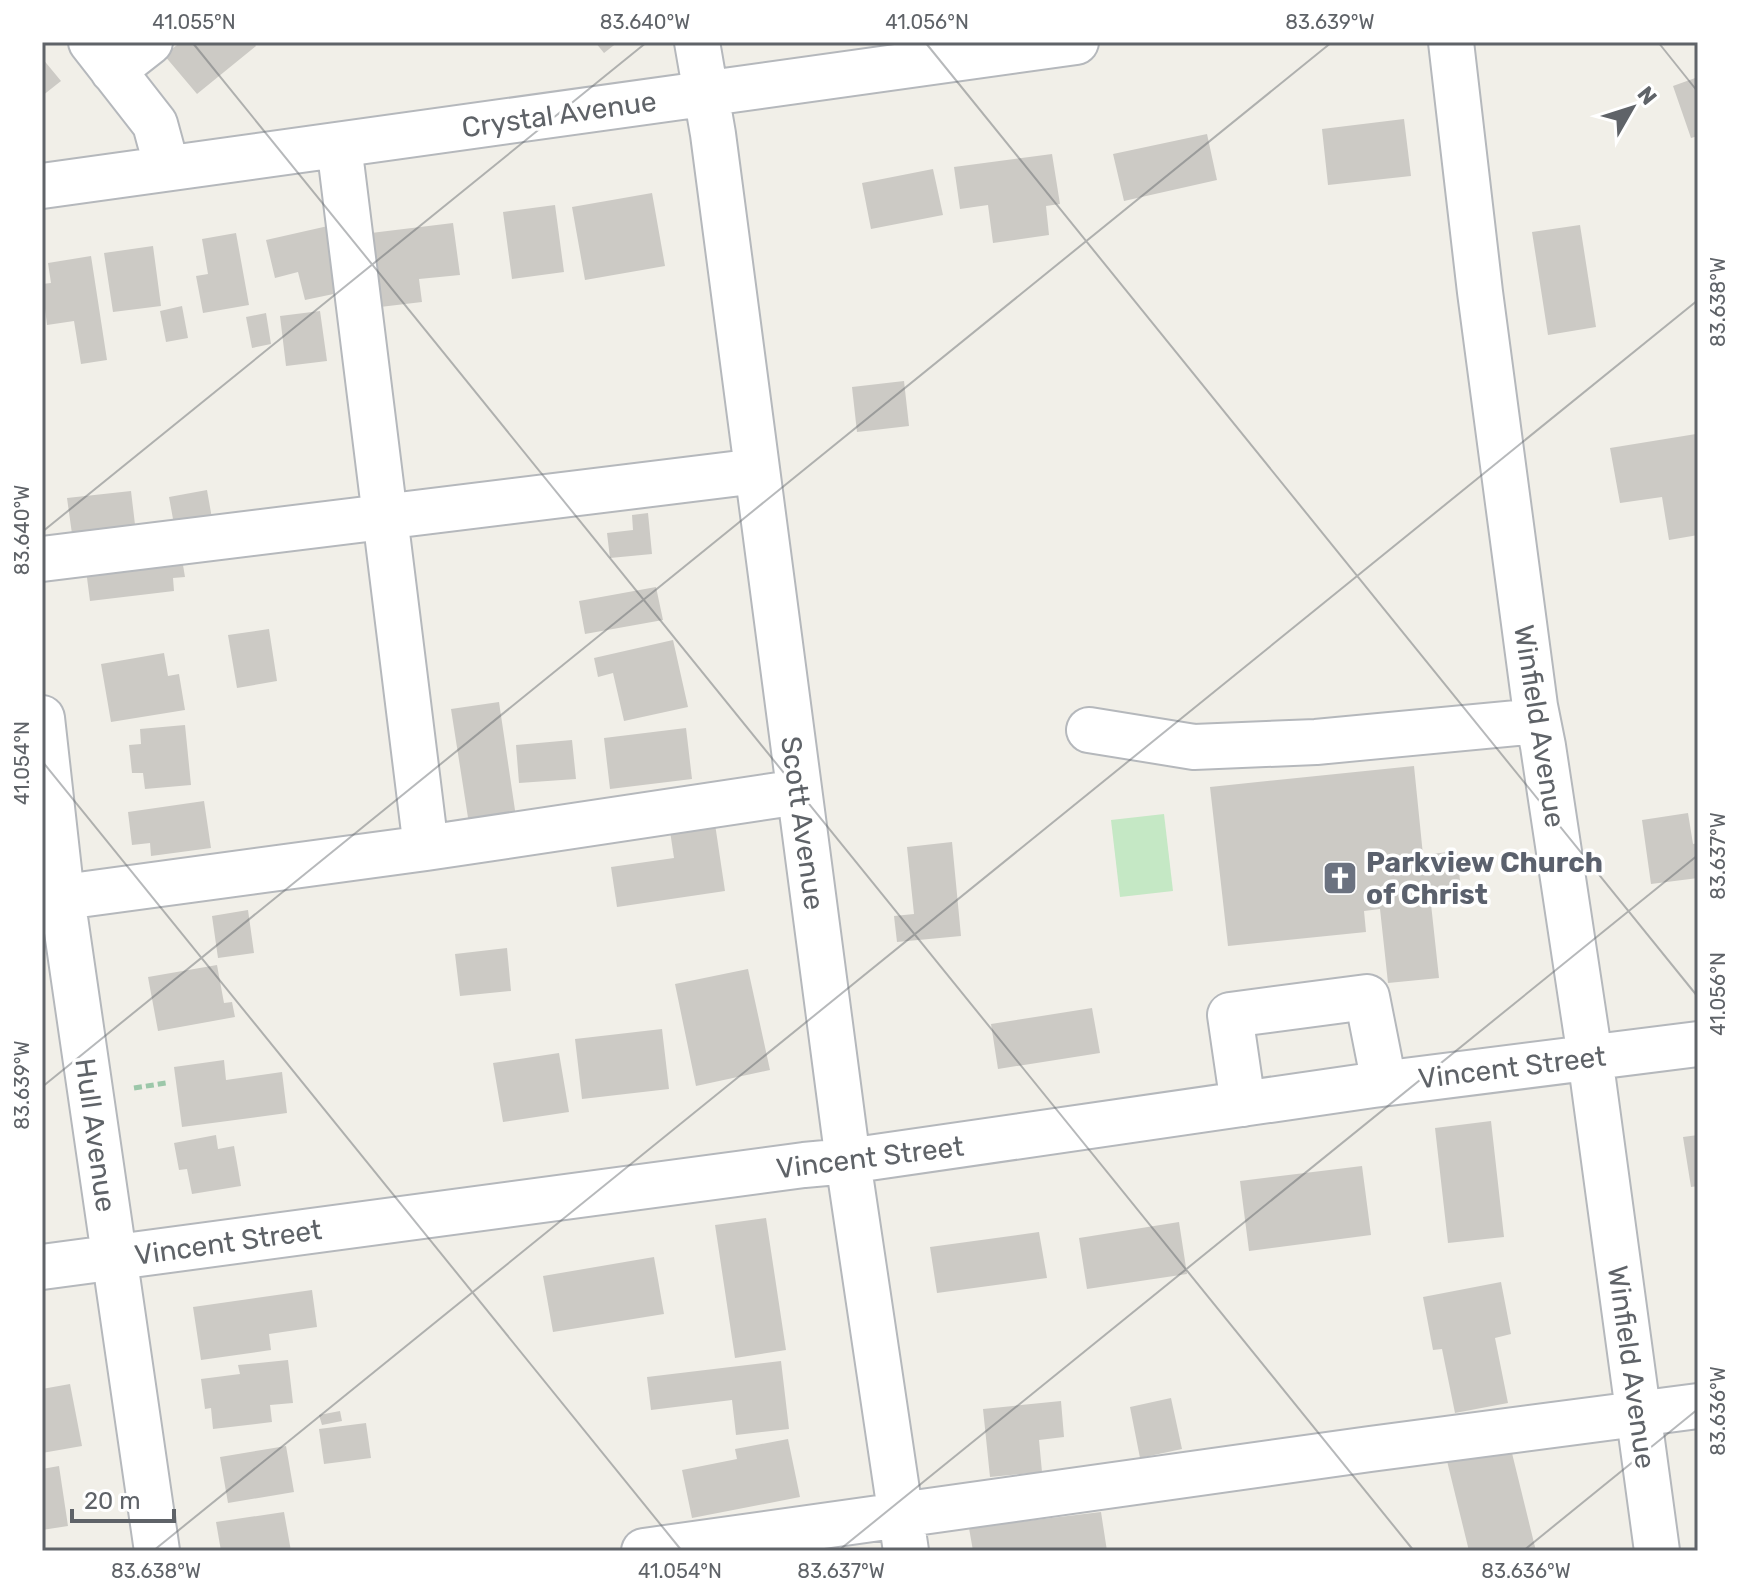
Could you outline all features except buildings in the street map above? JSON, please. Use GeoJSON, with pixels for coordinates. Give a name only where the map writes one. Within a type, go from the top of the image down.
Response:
{"type":"FeatureCollection","features":[{"type":"Feature","properties":{"kind":"street"},"geometry":{"type":"LineString","coordinates":[[150,42],[102,56],[155,124],[167,168]]}},
{"type":"Feature","properties":{"kind":"street","name":"Scott Avenue"},"geometry":{"type":"LineString","coordinates":[[697,42],[707,93],[848,1161],[903,1534]]}},
{"type":"Feature","properties":{"kind":"street","name":"Crystal Avenue"},"geometry":{"type":"LineString","coordinates":[[42,186],[1076,42]]}},
{"type":"Feature","properties":{"kind":"street","name":"Winfield Avenue"},"geometry":{"type":"LineString","coordinates":[[1451,42],[1480,292],[1538,721],[1590,1057],[1657,1551]]}},
{"type":"Feature","properties":{"kind":"street"},"geometry":{"type":"LineString","coordinates":[[339,145],[426,848]]}},
{"type":"Feature","properties":{"kind":"street"},"geometry":{"type":"LineString","coordinates":[[42,559],[757,471]]}},
{"type":"Feature","properties":{"kind":"street","name":"Hull Avenue"},"geometry":{"type":"LineString","coordinates":[[42,718],[52,898],[113,1258],[157,1551]]}},
{"type":"Feature","properties":{"kind":"street"},"geometry":{"type":"LineString","coordinates":[[1089,730],[1194,747],[1316,742],[1538,721]]}},
{"type":"Feature","properties":{"kind":"street"},"geometry":{"type":"LineString","coordinates":[[52,898],[426,848],[799,792]]}},
{"type":"Feature","properties":{"kind":"street"},"geometry":{"type":"LineString","coordinates":[[1243,1104],[1230,1015],[1367,997],[1384,1083]]}},
{"type":"Feature","properties":{"kind":"street","name":"Vincent Street"},"geometry":{"type":"LineString","coordinates":[[42,1267],[848,1161],[1384,1083],[1698,1044]]}},
{"type":"Feature","properties":{"kind":"street"},"geometry":{"type":"LineString","coordinates":[[644,1551],[903,1534],[1370,1449],[1698,1406]]}},
{"type":"Feature","properties":{"kind":"path"},"geometry":{"type":"LineString","coordinates":[[134,1088],[166,1083]]}},
{"type":"Feature","properties":{"kind":"green space"},"geometry":{"type":"Polygon","coordinates":[[[1164,814],[1173,891],[1120,897],[1111,820],[1164,814]]]}},
{"type":"Feature","properties":{"kind":"place","name":"Parkview Church of Christ"},"geometry":{"type":"Point","coordinates":[1340,878]}}]}
